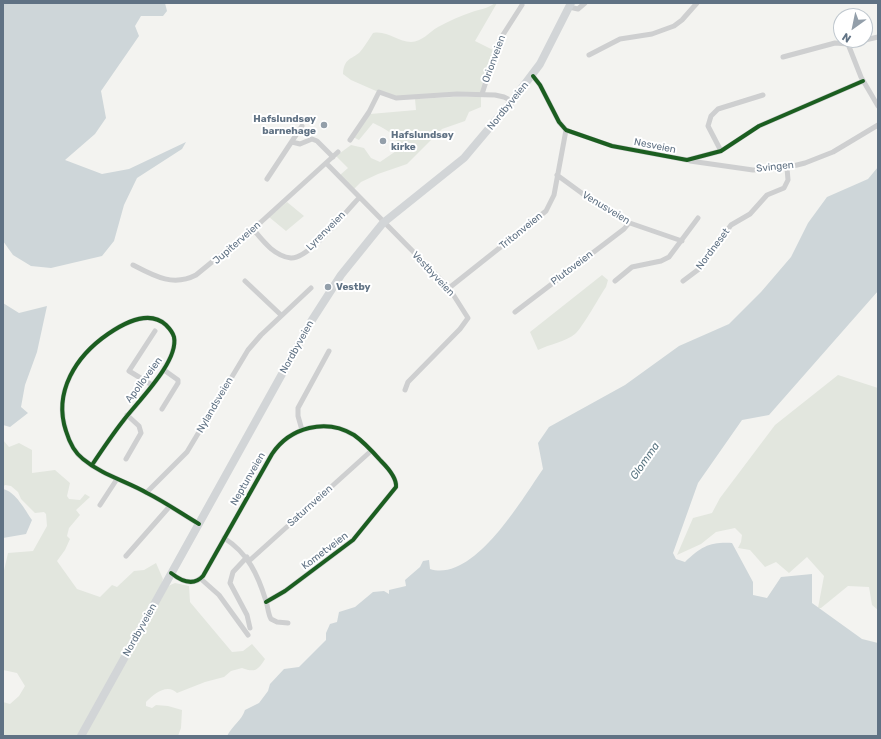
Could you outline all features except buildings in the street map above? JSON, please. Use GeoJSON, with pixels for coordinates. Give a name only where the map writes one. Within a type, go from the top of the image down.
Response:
{"type":"FeatureCollection","features":[{"type":"Feature","properties":{"kind":"main road","name":"Nordbyveien"},"geometry":{"type":"LineString","coordinates":[[81,736],[319,308],[347,268],[383,223],[464,158],[533,76],[570,5]]}},
{"type":"Feature","properties":{"kind":"street"},"geometry":{"type":"LineString","coordinates":[[570,5],[578,9],[585,3]]}},
{"type":"Feature","properties":{"kind":"street"},"geometry":{"type":"LineString","coordinates":[[589,55],[620,39],[652,34],[674,26],[682,20],[697,3]]}},
{"type":"Feature","properties":{"kind":"street","name":"Orionveien"},"geometry":{"type":"LineString","coordinates":[[482,94],[499,41],[522,5]]}},
{"type":"Feature","properties":{"kind":"street"},"geometry":{"type":"LineString","coordinates":[[783,57],[833,44]]}},
{"type":"Feature","properties":{"kind":"street"},"geometry":{"type":"LineString","coordinates":[[850,48],[863,81],[878,106]]}},
{"type":"Feature","properties":{"kind":"street"},"geometry":{"type":"LineString","coordinates":[[533,76],[540,84],[558,122],[566,130]]}},
{"type":"Feature","properties":{"kind":"street","name":"Nesveien"},"geometry":{"type":"LineString","coordinates":[[566,130],[612,146],[648,154],[688,160],[721,151],[759,126],[863,81]]}},
{"type":"Feature","properties":{"kind":"street"},"geometry":{"type":"LineString","coordinates":[[350,140],[369,112],[379,92],[396,98],[482,94],[504,97],[512,101]]}},
{"type":"Feature","properties":{"kind":"street"},"geometry":{"type":"LineString","coordinates":[[721,151],[708,126],[712,113],[718,109],[763,95]]}},
{"type":"Feature","properties":{"kind":"street","name":"Svingen"},"geometry":{"type":"LineString","coordinates":[[688,160],[753,170],[787,168],[833,152],[878,125]]}},
{"type":"Feature","properties":{"kind":"street"},"geometry":{"type":"LineString","coordinates":[[267,179],[302,126]]}},
{"type":"Feature","properties":{"kind":"street","name":"Tritonveien"},"geometry":{"type":"LineString","coordinates":[[449,288],[545,213],[552,200],[566,130]]}},
{"type":"Feature","properties":{"kind":"street"},"geometry":{"type":"LineString","coordinates":[[292,142],[300,144],[312,139],[317,141],[333,157]]}},
{"type":"Feature","properties":{"kind":"street","name":"Jupiterveien"},"geometry":{"type":"LineString","coordinates":[[133,265],[157,277],[168,280],[187,280],[204,270],[253,229],[338,152]]}},
{"type":"Feature","properties":{"kind":"street"},"geometry":{"type":"LineString","coordinates":[[715,153],[715,164]]}},
{"type":"Feature","properties":{"kind":"street","name":"Vestbyveien"},"geometry":{"type":"LineString","coordinates":[[326,163],[383,223],[449,288],[468,318],[460,329],[408,382],[405,390]]}},
{"type":"Feature","properties":{"kind":"street","name":"Nordneset"},"geometry":{"type":"LineString","coordinates":[[683,281],[700,268],[722,235],[731,225],[750,214],[767,195],[784,188],[788,180],[787,168]]}},
{"type":"Feature","properties":{"kind":"street","name":"Venusveien"},"geometry":{"type":"LineString","coordinates":[[557,176],[629,223],[682,240]]}},
{"type":"Feature","properties":{"kind":"street","name":"Lyrenveien"},"geometry":{"type":"LineString","coordinates":[[253,229],[277,253],[290,258],[300,256],[311,248],[359,198]]}},
{"type":"Feature","properties":{"kind":"street"},"geometry":{"type":"LineString","coordinates":[[615,281],[632,267],[667,259],[698,218]]}},
{"type":"Feature","properties":{"kind":"street","name":"Plutoveien"},"geometry":{"type":"LineString","coordinates":[[515,312],[620,232],[629,223]]}},
{"type":"Feature","properties":{"kind":"street"},"geometry":{"type":"LineString","coordinates":[[245,281],[281,315]]}},
{"type":"Feature","properties":{"kind":"street","name":"Nylandsveien"},"geometry":{"type":"LineString","coordinates":[[147,492],[187,452],[245,355],[261,335],[311,288]]}},
{"type":"Feature","properties":{"kind":"street","name":"Apolloveien"},"geometry":{"type":"LineString","coordinates":[[92,466],[127,415],[164,370],[172,352],[174,338],[169,328],[161,321],[148,317],[126,324],[110,333],[78,362],[65,387],[62,415],[70,442],[80,456],[92,466],[147,492],[199,524]]}},
{"type":"Feature","properties":{"kind":"street"},"geometry":{"type":"LineString","coordinates":[[152,385],[129,371],[155,332]]}},
{"type":"Feature","properties":{"kind":"street"},"geometry":{"type":"LineString","coordinates":[[302,430],[298,416],[298,408],[329,351]]}},
{"type":"Feature","properties":{"kind":"street"},"geometry":{"type":"LineString","coordinates":[[162,409],[178,383],[178,380],[164,370]]}},
{"type":"Feature","properties":{"kind":"street"},"geometry":{"type":"LineString","coordinates":[[126,459],[141,433],[139,426],[127,415]]}},
{"type":"Feature","properties":{"kind":"street","name":"Neptunveien"},"geometry":{"type":"LineString","coordinates":[[201,578],[274,450],[288,437],[302,430],[322,426],[340,429],[359,439],[386,467],[396,482]]}},
{"type":"Feature","properties":{"kind":"street","name":"Saturnveien"},"geometry":{"type":"LineString","coordinates":[[250,628],[247,615],[230,583],[233,572],[371,452]]}},
{"type":"Feature","properties":{"kind":"street"},"geometry":{"type":"LineString","coordinates":[[100,505],[117,479]]}},
{"type":"Feature","properties":{"kind":"street","name":"Kometveien"},"geometry":{"type":"LineString","coordinates":[[266,602],[285,590],[353,540],[395,489],[396,482]]}},
{"type":"Feature","properties":{"kind":"street"},"geometry":{"type":"LineString","coordinates":[[126,556],[170,506]]}},
{"type":"Feature","properties":{"kind":"street"},"geometry":{"type":"LineString","coordinates":[[224,538],[248,559],[266,602],[271,619],[276,622],[288,622]]}},
{"type":"Feature","properties":{"kind":"street"},"geometry":{"type":"LineString","coordinates":[[171,573],[185,582],[193,582],[201,578],[216,592],[248,635]]}},
{"type":"Feature","properties":{"kind":"shaded area"},"geometry":{"type":"Polygon","coordinates":[[[497,3],[475,41],[495,51],[482,94],[392,98],[351,80],[343,74],[346,62],[360,52],[373,33],[383,33],[402,40],[415,42],[450,21],[486,8],[497,3]]]}},
{"type":"Feature","properties":{"kind":"shaded area"},"geometry":{"type":"Polygon","coordinates":[[[481,97],[481,107],[469,112],[465,121],[442,129],[407,164],[378,174],[361,182],[354,189],[340,175],[348,168],[336,156],[351,145],[364,148],[371,158],[380,162],[399,149],[396,139],[390,133],[373,123],[359,140],[353,137],[370,114],[416,110],[415,99],[481,97]]]}},
{"type":"Feature","properties":{"kind":"shaded area"},"geometry":{"type":"Polygon","coordinates":[[[287,202],[304,216],[286,231],[269,217],[287,202]]]}},
{"type":"Feature","properties":{"kind":"shaded area"},"geometry":{"type":"Polygon","coordinates":[[[602,275],[608,280],[606,287],[575,334],[567,339],[538,350],[530,332],[602,275]]]}},
{"type":"Feature","properties":{"kind":"shaded area"},"geometry":{"type":"Polygon","coordinates":[[[838,375],[878,388],[878,610],[872,605],[869,587],[848,586],[821,608],[818,608],[824,576],[807,557],[789,573],[776,562],[765,567],[750,550],[738,548],[742,535],[735,528],[716,532],[701,544],[677,555],[693,518],[712,513],[720,498],[775,425],[838,375]]]}},
{"type":"Feature","properties":{"kind":"shaded area"},"geometry":{"type":"Polygon","coordinates":[[[3,440],[9,447],[19,443],[32,450],[32,473],[55,470],[70,483],[67,496],[69,499],[80,500],[85,494],[90,497],[76,510],[80,515],[69,528],[67,536],[70,539],[65,550],[57,561],[77,589],[100,597],[112,585],[117,587],[134,571],[144,570],[156,563],[163,579],[160,589],[78,736],[3,736],[3,702],[10,704],[19,696],[25,686],[17,673],[3,670],[3,575],[8,553],[33,551],[47,526],[46,514],[44,512],[35,513],[21,499],[18,492],[11,486],[5,485],[3,487],[3,440]]]}},
{"type":"Feature","properties":{"kind":"shaded area"},"geometry":{"type":"Polygon","coordinates":[[[175,583],[189,586],[190,602],[232,652],[243,651],[252,644],[265,659],[256,670],[242,668],[231,671],[224,677],[205,682],[177,693],[173,690],[165,689],[149,699],[146,702],[146,706],[152,708],[156,705],[168,706],[182,710],[181,728],[178,736],[84,736],[168,586],[175,583]]]}},
{"type":"Feature","properties":{"kind":"water"},"geometry":{"type":"Polygon","coordinates":[[[3,3],[165,3],[167,11],[163,16],[141,16],[135,26],[139,36],[101,91],[106,118],[95,134],[65,160],[102,174],[129,169],[186,142],[182,149],[137,178],[124,205],[114,241],[102,256],[51,268],[31,266],[13,255],[3,241],[3,3]]]}},
{"type":"Feature","properties":{"kind":"water","name":"Glomma"},"geometry":{"type":"Polygon","coordinates":[[[878,167],[878,291],[769,415],[742,420],[698,483],[673,553],[676,559],[685,562],[696,552],[707,546],[718,543],[732,543],[753,582],[753,595],[767,598],[781,577],[812,574],[812,603],[862,639],[878,643],[878,736],[227,736],[242,717],[245,710],[259,703],[268,691],[270,684],[284,669],[299,667],[326,640],[326,633],[330,624],[337,622],[339,612],[355,607],[373,592],[384,591],[389,594],[389,590],[406,586],[405,580],[420,567],[423,561],[429,560],[430,569],[447,570],[463,564],[480,551],[510,518],[543,469],[538,443],[549,427],[625,385],[679,346],[729,324],[761,292],[791,257],[808,223],[827,197],[868,179],[878,167]]]}},
{"type":"Feature","properties":{"kind":"water"},"geometry":{"type":"Polygon","coordinates":[[[3,303],[19,313],[47,306],[37,352],[25,385],[21,407],[28,413],[10,427],[3,425],[3,303]]]}},
{"type":"Feature","properties":{"kind":"water"},"geometry":{"type":"Polygon","coordinates":[[[3,489],[16,497],[32,520],[26,534],[3,538],[3,489]]]}},
{"type":"Feature","properties":{"kind":"cycle path"},"geometry":{"type":"LineString","coordinates":[[533,76],[540,85],[559,122],[566,130],[612,146],[687,160],[721,151],[759,126],[863,81]]}},
{"type":"Feature","properties":{"kind":"cycle path"},"geometry":{"type":"LineString","coordinates":[[92,465],[119,426],[156,381],[170,358],[174,347],[174,337],[166,325],[159,320],[144,318],[129,322],[108,334],[86,353],[77,364],[65,389],[63,417],[66,431],[77,454],[90,465],[167,504],[199,524]]}},
{"type":"Feature","properties":{"kind":"cycle path"},"geometry":{"type":"LineString","coordinates":[[171,573],[187,582],[195,581],[203,576],[272,454],[288,437],[309,428],[320,426],[332,427],[354,435],[389,469],[395,480],[396,487],[353,540],[285,591],[266,602]]}},
{"type":"Feature","properties":{"kind":"place","name":"Hafslundsøy barnehage"},"geometry":{"type":"Point","coordinates":[324,125]}},
{"type":"Feature","properties":{"kind":"place","name":"Hafslundsøy kirke"},"geometry":{"type":"Point","coordinates":[383,141]}},
{"type":"Feature","properties":{"kind":"place","name":"Vestby"},"geometry":{"type":"Point","coordinates":[328,287]}}]}
